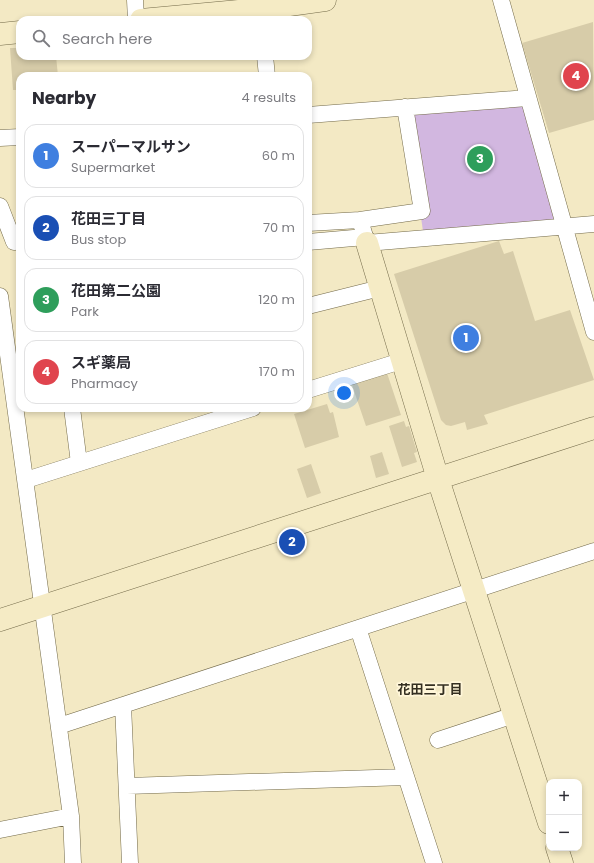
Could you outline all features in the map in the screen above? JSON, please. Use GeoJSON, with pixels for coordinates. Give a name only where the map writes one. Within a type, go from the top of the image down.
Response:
{"type":"FeatureCollection","features":[{"type":"Feature","properties":{"kind":"street"},"geometry":{"type":"LineString","coordinates":[[135,0],[136,16]]}},
{"type":"Feature","properties":{"kind":"street"},"geometry":{"type":"LineString","coordinates":[[237,16],[261,15],[325,0]]}},
{"type":"Feature","properties":{"kind":"street"},"geometry":{"type":"LineString","coordinates":[[501,0],[594,332]]}},
{"type":"Feature","properties":{"kind":"street"},"geometry":{"type":"LineString","coordinates":[[0,34],[16,32]]}},
{"type":"Feature","properties":{"kind":"street"},"geometry":{"type":"LineString","coordinates":[[265,60],[267,72]]}},
{"type":"Feature","properties":{"kind":"street"},"geometry":{"type":"LineString","coordinates":[[312,115],[528,98]]}},
{"type":"Feature","properties":{"kind":"street"},"geometry":{"type":"LineString","coordinates":[[312,223],[360,220],[422,211],[405,107]]}},
{"type":"Feature","properties":{"kind":"street"},"geometry":{"type":"LineString","coordinates":[[0,138],[16,137]]}},
{"type":"Feature","properties":{"kind":"street"},"geometry":{"type":"LineString","coordinates":[[0,206],[11,243]]}},
{"type":"Feature","properties":{"kind":"street"},"geometry":{"type":"LineString","coordinates":[[360,220],[401,361],[546,815]]}},
{"type":"Feature","properties":{"kind":"street"},"geometry":{"type":"LineString","coordinates":[[312,242],[366,240],[594,224]]}},
{"type":"Feature","properties":{"kind":"street"},"geometry":{"type":"LineString","coordinates":[[312,305],[380,288]]}},
{"type":"Feature","properties":{"kind":"street"},"geometry":{"type":"LineString","coordinates":[[0,296],[16,409]]}},
{"type":"Feature","properties":{"kind":"street"},"geometry":{"type":"LineString","coordinates":[[312,389],[401,361]]}},
{"type":"Feature","properties":{"kind":"street"},"geometry":{"type":"LineString","coordinates":[[16,412],[59,726],[70,816],[73,863]]}},
{"type":"Feature","properties":{"kind":"street"},"geometry":{"type":"LineString","coordinates":[[73,412],[80,464]]}},
{"type":"Feature","properties":{"kind":"street"},"geometry":{"type":"LineString","coordinates":[[26,480],[241,412]]}},
{"type":"Feature","properties":{"kind":"street"},"geometry":{"type":"LineString","coordinates":[[0,620],[594,428]]}},
{"type":"Feature","properties":{"kind":"street"},"geometry":{"type":"LineString","coordinates":[[59,726],[474,590],[593,554]]}},
{"type":"Feature","properties":{"kind":"street"},"geometry":{"type":"LineString","coordinates":[[358,628],[434,863]]}},
{"type":"Feature","properties":{"kind":"street"},"geometry":{"type":"LineString","coordinates":[[123,705],[130,863]]}},
{"type":"Feature","properties":{"kind":"street"},"geometry":{"type":"LineString","coordinates":[[438,740],[514,715]]}},
{"type":"Feature","properties":{"kind":"street"},"geometry":{"type":"LineString","coordinates":[[127,786],[406,777]]}},
{"type":"Feature","properties":{"kind":"street"},"geometry":{"type":"LineString","coordinates":[[0,830],[70,816]]}},
{"type":"Feature","properties":{"kind":"street"},"geometry":{"type":"LineString","coordinates":[[558,851],[562,863]]}},
{"type":"Feature","properties":{"kind":"shaded area"},"geometry":{"type":"Polygon","coordinates":[[[528,98],[564,226],[424,238],[405,107],[528,98]]]}},
{"type":"Feature","properties":{"kind":"building"},"geometry":{"type":"Polygon","coordinates":[[[593,22],[594,120],[549,133],[522,43],[593,22]]]}},
{"type":"Feature","properties":{"kind":"building"},"geometry":{"type":"Polygon","coordinates":[[[10,48],[16,48],[16,60],[56,60],[58,72],[16,72],[16,90],[13,90],[10,48]]]}},
{"type":"Feature","properties":{"kind":"building"},"geometry":{"type":"Polygon","coordinates":[[[499,241],[504,254],[513,251],[535,321],[570,310],[594,380],[484,415],[488,424],[467,430],[465,422],[451,426],[446,425],[441,420],[394,274],[499,241]]]}},
{"type":"Feature","properties":{"kind":"building"},"geometry":{"type":"Polygon","coordinates":[[[387,373],[401,415],[366,426],[352,385],[387,373]]]}},
{"type":"Feature","properties":{"kind":"building"},"geometry":{"type":"Polygon","coordinates":[[[327,404],[330,413],[333,412],[339,437],[305,448],[294,414],[301,412],[312,412],[312,409],[327,404]]]}},
{"type":"Feature","properties":{"kind":"building"},"geometry":{"type":"Polygon","coordinates":[[[404,421],[406,427],[409,426],[417,452],[414,453],[417,462],[402,467],[389,426],[404,421]]]}},
{"type":"Feature","properties":{"kind":"building"},"geometry":{"type":"Polygon","coordinates":[[[382,452],[389,474],[376,478],[370,456],[382,452]]]}},
{"type":"Feature","properties":{"kind":"building"},"geometry":{"type":"Polygon","coordinates":[[[311,464],[321,493],[307,498],[297,469],[311,464]]]}},
{"type":"Feature","properties":{"kind":"place","name":"スギ薬局"},"geometry":{"type":"Point","coordinates":[576,76]}},
{"type":"Feature","properties":{"kind":"place","name":"花田第二公園"},"geometry":{"type":"Point","coordinates":[480,159]}},
{"type":"Feature","properties":{"kind":"place","name":"スーパーマルサン"},"geometry":{"type":"Point","coordinates":[466,338]}},
{"type":"Feature","properties":{"kind":"place","name":"花田三丁目"},"geometry":{"type":"Point","coordinates":[292,542]}},
{"type":"Feature","properties":{"kind":"district","name":"花田三丁目"},"geometry":{"type":"Point","coordinates":[430,689]}}]}
